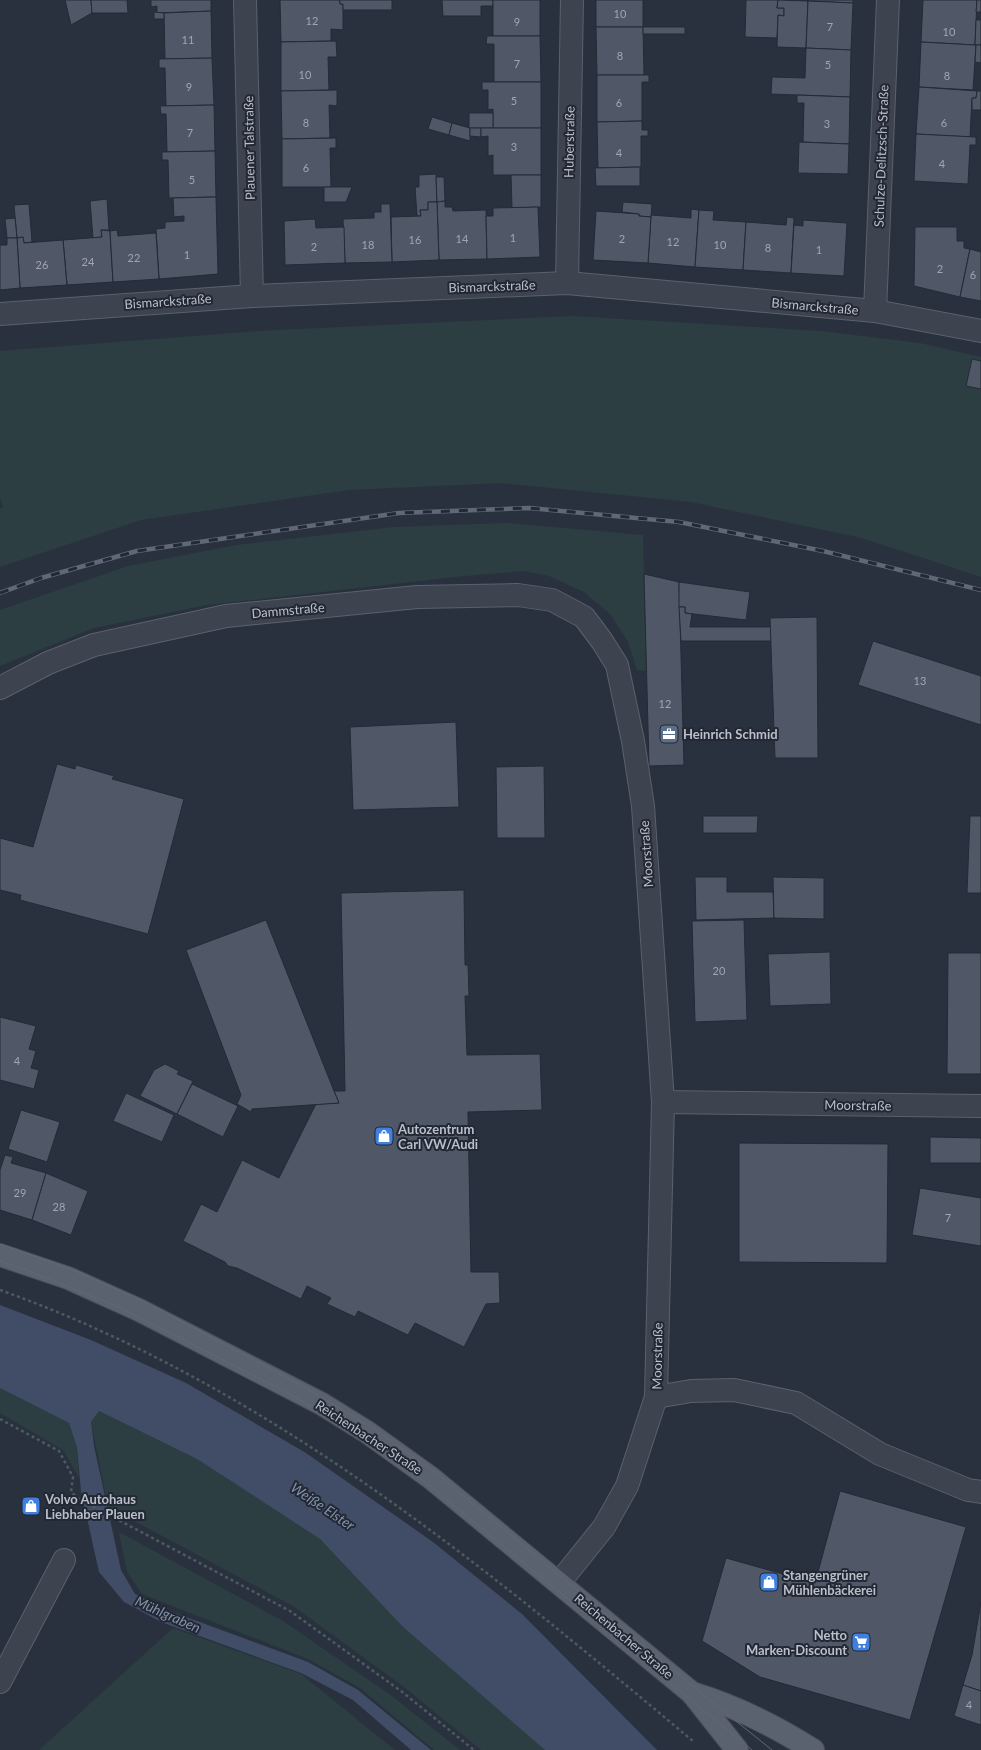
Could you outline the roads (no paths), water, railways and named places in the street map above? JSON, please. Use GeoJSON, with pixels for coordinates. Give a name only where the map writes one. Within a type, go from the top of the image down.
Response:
{"type":"FeatureCollection","features":[{"type":"Feature","properties":{"kind":"main road","name":"Reichenbacher Straße"},"geometry":{"type":"LineString","coordinates":[[0,1255],[68,1278],[139,1310],[322,1404],[367,1432],[418,1468],[692,1693],[736,1750]]}},
{"type":"Feature","properties":{"kind":"main road","name":"Reichenbacher Straße"},"geometry":{"type":"LineString","coordinates":[[692,1693],[732,1706],[758,1718],[813,1750]]}},
{"type":"Feature","properties":{"kind":"street","name":"Plauener Talstraße"},"geometry":{"type":"LineString","coordinates":[[245,0],[252,296]]}},
{"type":"Feature","properties":{"kind":"street","name":"Huberstraße"},"geometry":{"type":"LineString","coordinates":[[566,283],[572,0]]}},
{"type":"Feature","properties":{"kind":"street","name":"Schulze-Delitzsch-Straße"},"geometry":{"type":"LineString","coordinates":[[875,311],[888,0]]}},
{"type":"Feature","properties":{"kind":"street","name":"Bismarckstraße"},"geometry":{"type":"LineString","coordinates":[[0,314],[252,296],[566,283],[875,311],[981,331]]}},
{"type":"Feature","properties":{"kind":"street","name":"Dammstraße"},"geometry":{"type":"LineString","coordinates":[[0,688],[48,663],[94,645],[226,616],[417,598],[518,595],[552,600],[584,617]]}},
{"type":"Feature","properties":{"kind":"street","name":"Moorstraße"},"geometry":{"type":"LineString","coordinates":[[559,1583],[604,1526],[627,1486],[656,1397],[663,1102],[643,806],[633,741],[617,665],[602,641],[584,617]]}},
{"type":"Feature","properties":{"kind":"street","name":"Moorstraße"},"geometry":{"type":"LineString","coordinates":[[663,1102],[981,1106]]}},
{"type":"Feature","properties":{"kind":"street"},"geometry":{"type":"LineString","coordinates":[[656,1397],[692,1391],[734,1390],[796,1403],[880,1454],[968,1490],[981,1492]]}},
{"type":"Feature","properties":{"kind":"street"},"geometry":{"type":"LineString","coordinates":[[0,1682],[64,1560]]}},
{"type":"Feature","properties":{"kind":"water"},"geometry":{"type":"Polygon","coordinates":[[[0,1305],[91,1340],[186,1383],[306,1453],[433,1542],[522,1614],[657,1750],[545,1750],[402,1626],[320,1539],[197,1459],[99,1411],[91,1422],[94,1446],[121,1570],[135,1594],[167,1610],[308,1662],[358,1690],[431,1750],[411,1750],[353,1700],[301,1673],[161,1622],[124,1602],[99,1572],[81,1491],[77,1448],[69,1423],[0,1388],[0,1305]]]}},
{"type":"Feature","properties":{"kind":"tram line"},"geometry":{"type":"LineString","coordinates":[[0,1244],[78,1272],[145,1302],[297,1383],[373,1428],[437,1474],[772,1750]]}},
{"type":"Feature","properties":{"kind":"tram line"},"geometry":{"type":"LineString","coordinates":[[0,1261],[24,1269],[121,1308],[286,1392],[354,1431],[419,1477],[752,1750]]}},
{"type":"Feature","properties":{"kind":"railway"},"geometry":{"type":"LineString","coordinates":[[0,593],[41,578],[137,551],[399,513],[529,508],[679,522],[823,551],[981,590]]}},
{"type":"Feature","properties":{"kind":"place","name":"Heinrich Schmid"},"geometry":{"type":"Point","coordinates":[669,734]}},
{"type":"Feature","properties":{"kind":"place","name":"Autozentrum Carl VW/Audi"},"geometry":{"type":"Point","coordinates":[384,1136]}},
{"type":"Feature","properties":{"kind":"place","name":"Volvo Autohaus Liebhaber Plauen"},"geometry":{"type":"Point","coordinates":[31,1506]}},
{"type":"Feature","properties":{"kind":"place","name":"Stangengrüner Mühlenbäckerei"},"geometry":{"type":"Point","coordinates":[769,1582]}},
{"type":"Feature","properties":{"kind":"place","name":"Netto Marken-Discount"},"geometry":{"type":"Point","coordinates":[861,1642]}},
{"type":"Feature","properties":{"kind":"water label","name":"Weiße Elster"},"geometry":{"type":"Point","coordinates":[323,1506]}},
{"type":"Feature","properties":{"kind":"water label","name":"Mühlgraben"},"geometry":{"type":"Point","coordinates":[168,1614]}}]}
